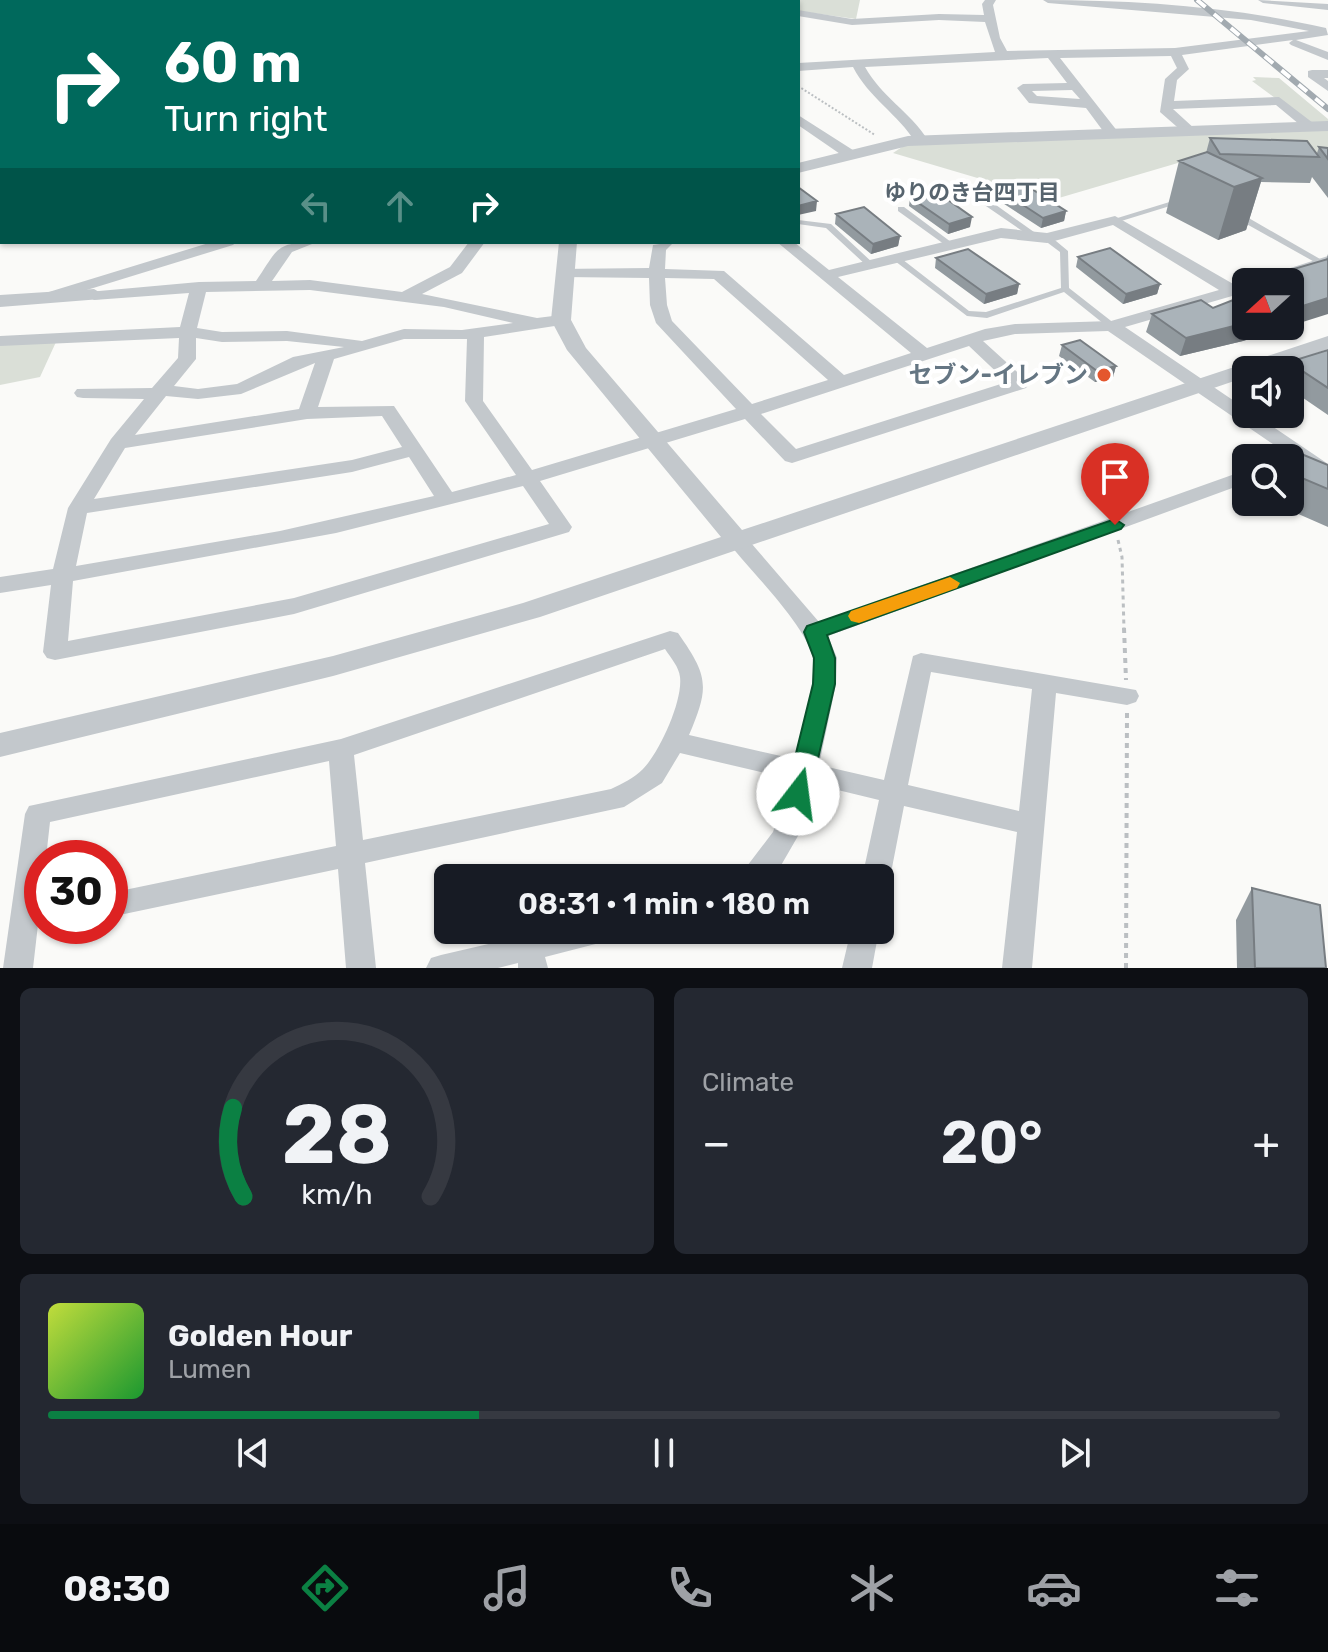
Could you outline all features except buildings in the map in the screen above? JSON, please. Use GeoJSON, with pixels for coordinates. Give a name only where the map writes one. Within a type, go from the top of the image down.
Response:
{"type":"FeatureCollection","features":[{"type":"Feature","properties":{"kind":"street"},"geometry":{"type":"LineString","coordinates":[[990,0],[987,4],[989,19],[1003,55]]}},
{"type":"Feature","properties":{"kind":"street"},"geometry":{"type":"LineString","coordinates":[[1048,0],[1251,17],[1328,32]]}},
{"type":"Feature","properties":{"kind":"street"},"geometry":{"type":"LineString","coordinates":[[1263,0],[1328,7]]}},
{"type":"Feature","properties":{"kind":"street"},"geometry":{"type":"LineString","coordinates":[[800,13],[852,22],[939,17],[989,19]]}},
{"type":"Feature","properties":{"kind":"street"},"geometry":{"type":"LineString","coordinates":[[852,22],[858,36]]}},
{"type":"Feature","properties":{"kind":"street"},"geometry":{"type":"LineString","coordinates":[[800,67],[1003,55],[1175,52],[1328,32]]}},
{"type":"Feature","properties":{"kind":"street"},"geometry":{"type":"LineString","coordinates":[[1328,45],[1295,43],[1328,56]]}},
{"type":"Feature","properties":{"kind":"street"},"geometry":{"type":"LineString","coordinates":[[1175,52],[1183,69],[1171,79],[1166,112],[1189,130]]}},
{"type":"Feature","properties":{"kind":"street"},"geometry":{"type":"LineString","coordinates":[[1052,55],[1111,132]]}},
{"type":"Feature","properties":{"kind":"street"},"geometry":{"type":"LineString","coordinates":[[857,63],[869,86],[912,125],[921,140]]}},
{"type":"Feature","properties":{"kind":"street"},"geometry":{"type":"LineString","coordinates":[[1328,74],[1312,74],[1328,87]]}},
{"type":"Feature","properties":{"kind":"street"},"geometry":{"type":"LineString","coordinates":[[1076,86],[1023,88],[1033,100],[1090,104]]}},
{"type":"Feature","properties":{"kind":"street"},"geometry":{"type":"LineString","coordinates":[[1167,105],[1279,101],[1310,126]]}},
{"type":"Feature","properties":{"kind":"street"},"geometry":{"type":"LineString","coordinates":[[800,120],[851,155]]}},
{"type":"Feature","properties":{"kind":"street"},"geometry":{"type":"LineString","coordinates":[[800,168],[889,144],[921,140],[1328,126]]}},
{"type":"Feature","properties":{"kind":"street"},"geometry":{"type":"LineString","coordinates":[[826,275],[1001,233],[1042,238],[1115,220],[1232,285]]}},
{"type":"Feature","properties":{"kind":"street"},"geometry":{"type":"LineString","coordinates":[[45,298],[194,247],[214,244]]}},
{"type":"Feature","properties":{"kind":"street"},"geometry":{"type":"LineString","coordinates":[[261,285],[286,249],[302,244]]}},
{"type":"Feature","properties":{"kind":"street"},"geometry":{"type":"LineString","coordinates":[[405,297],[456,270],[476,244]]}},
{"type":"Feature","properties":{"kind":"street"},"geometry":{"type":"LineString","coordinates":[[568,244],[561,320],[577,350],[815,632],[825,658],[824,684],[804,773],[785,836],[767,864]]}},
{"type":"Feature","properties":{"kind":"street"},"geometry":{"type":"LineString","coordinates":[[663,244],[658,248],[657,272],[658,312],[664,323],[792,457],[1020,384],[971,339]]}},
{"type":"Feature","properties":{"kind":"street"},"geometry":{"type":"LineString","coordinates":[[787,244],[924,355]]}},
{"type":"Feature","properties":{"kind":"street"},"geometry":{"type":"LineString","coordinates":[[1304,269],[1326,262]]}},
{"type":"Feature","properties":{"kind":"street"},"geometry":{"type":"LineString","coordinates":[[564,272],[718,274],[841,382]]}},
{"type":"Feature","properties":{"kind":"street"},"geometry":{"type":"LineString","coordinates":[[0,301],[199,287],[310,285],[405,297],[537,323]]}},
{"type":"Feature","properties":{"kind":"street"},"geometry":{"type":"LineString","coordinates":[[199,287],[188,332],[187,359],[118,443],[78,508],[63,575],[55,652],[294,606],[562,527],[524,477],[474,401],[476,333]]}},
{"type":"Feature","properties":{"kind":"street"},"geometry":{"type":"LineString","coordinates":[[0,585],[340,525],[447,500],[750,410],[971,339],[1015,329],[1112,326],[1232,291]]}},
{"type":"Feature","properties":{"kind":"street"},"geometry":{"type":"LineString","coordinates":[[83,393],[198,394],[241,389],[299,361],[404,334],[476,333],[561,320]]}},
{"type":"Feature","properties":{"kind":"street"},"geometry":{"type":"LineString","coordinates":[[1112,326],[1276,444]]}},
{"type":"Feature","properties":{"kind":"street"},"geometry":{"type":"LineString","coordinates":[[0,341],[188,332],[222,337],[287,336],[368,345]]}},
{"type":"Feature","properties":{"kind":"street"},"geometry":{"type":"LineString","coordinates":[[0,745],[333,666],[530,610],[1328,342]]}},
{"type":"Feature","properties":{"kind":"street"},"geometry":{"type":"LineString","coordinates":[[307,413],[327,355]]}},
{"type":"Feature","properties":{"kind":"street"},"geometry":{"type":"LineString","coordinates":[[118,443],[307,413],[387,410],[447,500]]}},
{"type":"Feature","properties":{"kind":"street"},"geometry":{"type":"LineString","coordinates":[[78,508],[352,466],[413,450]]}},
{"type":"Feature","properties":{"kind":"street"},"geometry":{"type":"LineString","coordinates":[[1304,462],[1328,473]]}},
{"type":"Feature","properties":{"kind":"street"},"geometry":{"type":"LineString","coordinates":[[815,632],[1232,481]]}},
{"type":"Feature","properties":{"kind":"street"},"geometry":{"type":"LineString","coordinates":[[37,840],[38,814],[341,749],[670,639],[687,663],[692,677],[692,692],[672,741],[654,775],[615,799],[128,901]]}},
{"type":"Feature","properties":{"kind":"street"},"geometry":{"type":"LineString","coordinates":[[879,864],[921,662],[1127,696]]}},
{"type":"Feature","properties":{"kind":"street"},"geometry":{"type":"LineString","coordinates":[[1017,968],[1045,682]]}},
{"type":"Feature","properties":{"kind":"street"},"geometry":{"type":"LineString","coordinates":[[672,741],[1033,825]]}},
{"type":"Feature","properties":{"kind":"street"},"geometry":{"type":"LineString","coordinates":[[341,749],[361,968]]}},
{"type":"Feature","properties":{"kind":"street"},"geometry":{"type":"LineString","coordinates":[[18,968],[26,944]]}},
{"type":"Feature","properties":{"kind":"street"},"geometry":{"type":"LineString","coordinates":[[441,968],[531,958],[568,944]]}},
{"type":"Feature","properties":{"kind":"street"},"geometry":{"type":"LineString","coordinates":[[857,968],[862,944]]}},
{"type":"Feature","properties":{"kind":"lane"},"geometry":{"type":"LineString","coordinates":[[1115,220],[1188,200]]}},
{"type":"Feature","properties":{"kind":"lane"},"geometry":{"type":"LineString","coordinates":[[986,202],[1064,251],[1065,289]]}},
{"type":"Feature","properties":{"kind":"lane"},"geometry":{"type":"LineString","coordinates":[[901,209],[951,245]]}},
{"type":"Feature","properties":{"kind":"lane"},"geometry":{"type":"LineString","coordinates":[[1229,211],[1326,262]]}},
{"type":"Feature","properties":{"kind":"lane"},"geometry":{"type":"LineString","coordinates":[[800,222],[828,226],[870,264]]}},
{"type":"Feature","properties":{"kind":"lane"},"geometry":{"type":"LineString","coordinates":[[895,258],[967,313],[987,315],[1065,289]]}},
{"type":"Feature","properties":{"kind":"lane"},"geometry":{"type":"LineString","coordinates":[[1065,289],[1112,326]]}},
{"type":"Feature","properties":{"kind":"path"},"geometry":{"type":"LineString","coordinates":[[800,87],[889,144]]}},
{"type":"Feature","properties":{"kind":"path"},"geometry":{"type":"LineString","coordinates":[[1115,525],[1122,557],[1127,696],[1126,968]]}},
{"type":"Feature","properties":{"kind":"shaded area"},"geometry":{"type":"Polygon","coordinates":[[[800,0],[860,0],[856,19],[800,11],[800,0]]]}},
{"type":"Feature","properties":{"kind":"shaded area"},"geometry":{"type":"Polygon","coordinates":[[[1253,77],[1279,78],[1328,119],[1328,160],[1188,160],[1052,200],[893,153],[908,143],[1313,126],[1252,81],[1256,80],[1253,77]]]}},
{"type":"Feature","properties":{"kind":"shaded area"},"geometry":{"type":"Polygon","coordinates":[[[56,342],[40,377],[0,385],[0,345],[56,342]]]}},
{"type":"Feature","properties":{"kind":"railway"},"geometry":{"type":"LineString","coordinates":[[1197,0],[1328,109]]}},
{"type":"Feature","properties":{"kind":"slow traffic"},"geometry":{"type":"LineString","coordinates":[[859,616],[950,583]]}},
{"type":"Feature","properties":{"kind":"place","name":"セブン-イレブン"},"geometry":{"type":"Point","coordinates":[1104,375]}},
{"type":"Feature","properties":{"kind":"district","name":"ゆりのき台四丁目"},"geometry":{"type":"Point","coordinates":[972,192]}},
{"type":"Feature","properties":{"kind":"route"},"geometry":{"type":"LineString","coordinates":[[798,794],[824,684],[825,658],[815,632],[1115,525]]}}]}
